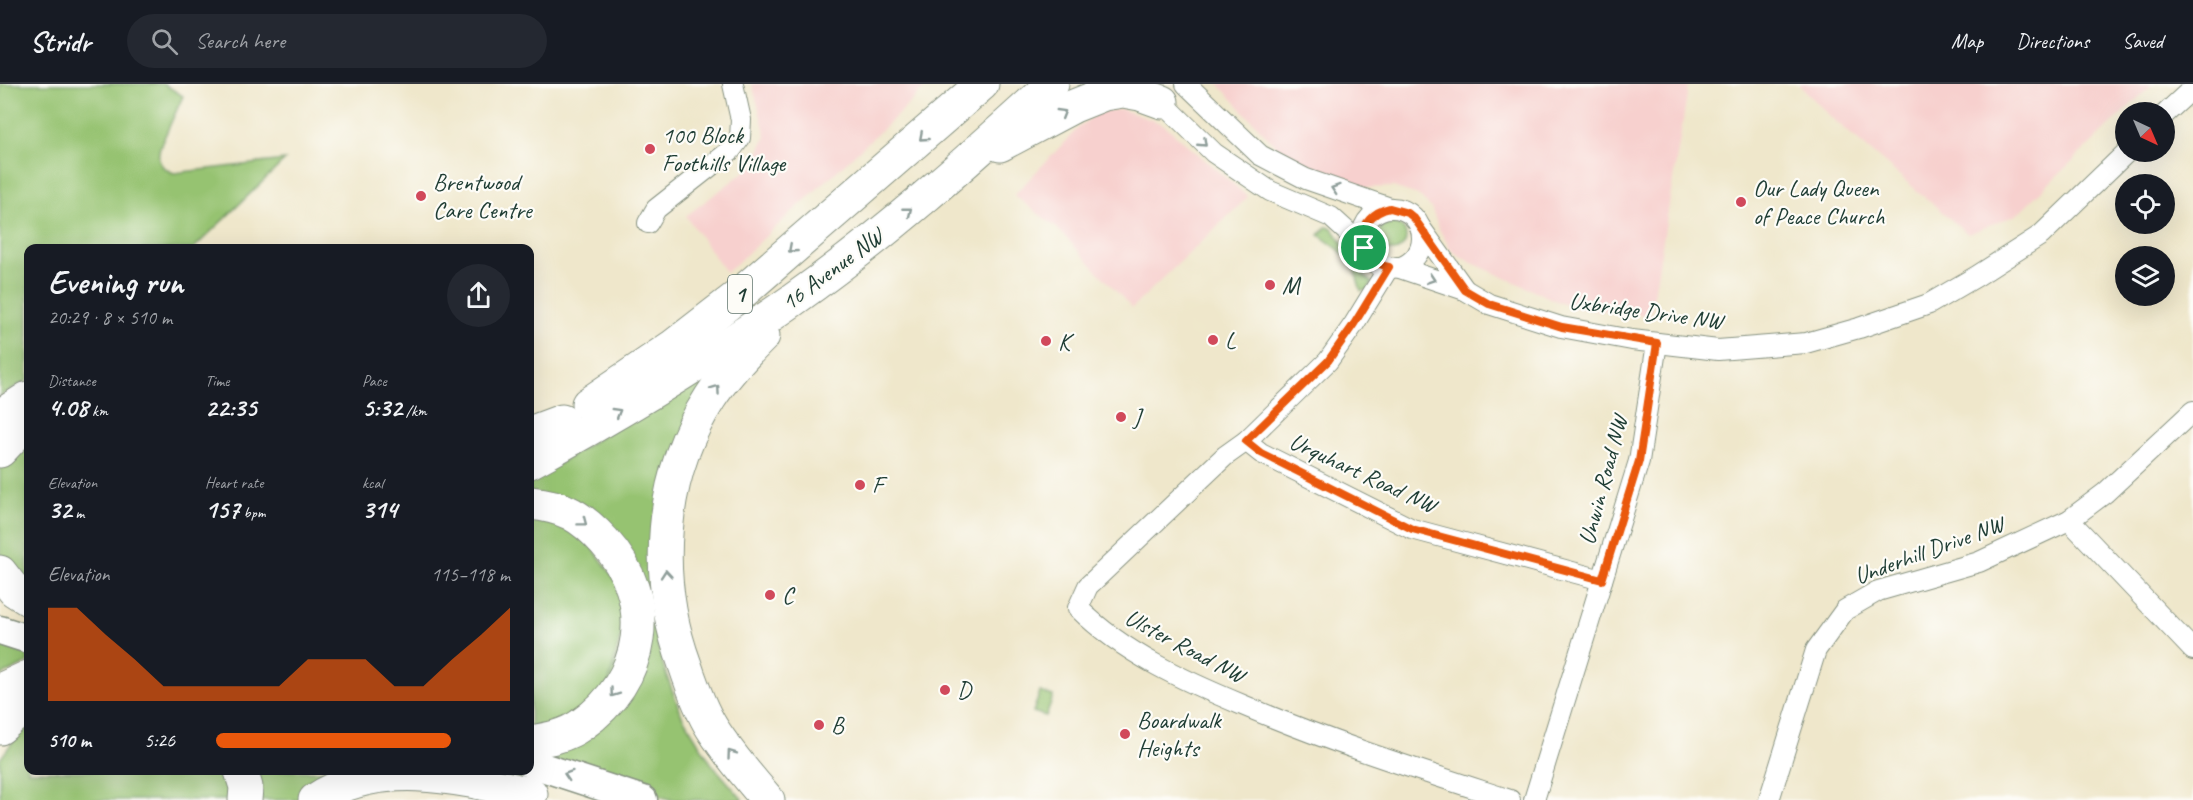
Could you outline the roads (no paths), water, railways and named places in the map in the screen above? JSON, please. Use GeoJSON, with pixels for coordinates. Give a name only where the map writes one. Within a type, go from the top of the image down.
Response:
{"type":"FeatureCollection","features":[{"type":"Feature","properties":{"kind":"highway","name":"16 Avenue NW"},"geometry":{"type":"LineString","coordinates":[[534,460],[697,363],[795,298],[971,158],[1052,84]]}},
{"type":"Feature","properties":{"kind":"highway","name":"16 Avenue NW"},"geometry":{"type":"LineString","coordinates":[[534,438],[656,359],[738,296],[975,89]]}},
{"type":"Feature","properties":{"kind":"highway"},"geometry":{"type":"LineString","coordinates":[[971,158],[1035,128],[1074,106],[1104,94],[1124,91],[1140,94],[1164,90]]}},
{"type":"Feature","properties":{"kind":"highway"},"geometry":{"type":"LineString","coordinates":[[768,800],[711,727],[695,694],[677,646],[669,605],[663,552],[673,488],[696,422],[722,381],[774,325],[795,298]]}},
{"type":"Feature","properties":{"kind":"highway"},"geometry":{"type":"LineString","coordinates":[[0,416],[24,401]]}},
{"type":"Feature","properties":{"kind":"highway"},"geometry":{"type":"LineString","coordinates":[[534,432],[562,421]]}},
{"type":"Feature","properties":{"kind":"highway"},"geometry":{"type":"LineString","coordinates":[[0,451],[24,429]]}},
{"type":"Feature","properties":{"kind":"highway"},"geometry":{"type":"LineString","coordinates":[[534,503],[548,504],[564,509],[585,521],[600,536],[627,572],[635,595],[638,618],[637,643],[627,671],[615,694],[580,726],[558,736],[534,741]]}},
{"type":"Feature","properties":{"kind":"highway"},"geometry":{"type":"LineString","coordinates":[[0,572],[14,590],[24,596]]}},
{"type":"Feature","properties":{"kind":"highway"},"geometry":{"type":"LineString","coordinates":[[0,711],[20,691]]}},
{"type":"Feature","properties":{"kind":"highway"},"geometry":{"type":"LineString","coordinates":[[0,728],[20,691]]}},
{"type":"Feature","properties":{"kind":"highway"},"geometry":{"type":"LineString","coordinates":[[242,775],[246,787],[245,800]]}},
{"type":"Feature","properties":{"kind":"highway"},"geometry":{"type":"LineString","coordinates":[[315,800],[340,786],[383,775]]}},
{"type":"Feature","properties":{"kind":"highway"},"geometry":{"type":"LineString","coordinates":[[414,775],[483,783],[537,786]]}},
{"type":"Feature","properties":{"kind":"street"},"geometry":{"type":"LineString","coordinates":[[648,223],[656,209],[730,150],[740,138],[741,120],[733,84]]}},
{"type":"Feature","properties":{"kind":"street"},"geometry":{"type":"LineString","coordinates":[[2175,105],[2193,88]]}},
{"type":"Feature","properties":{"kind":"street"},"geometry":{"type":"LineString","coordinates":[[1164,90],[1260,155],[1306,179],[1408,213],[1419,226],[1421,244],[1418,252],[1412,259],[1393,267],[1374,261],[1364,248],[1331,217],[1270,190],[1214,153],[1164,90]]}},
{"type":"Feature","properties":{"kind":"street","name":"Uxbridge Drive NW"},"geometry":{"type":"LineString","coordinates":[[1393,267],[1465,290],[1489,304],[1562,327],[1657,343],[1718,350],[1806,343],[1929,304],[1991,268],[2041,235],[2117,162]]}},
{"type":"Feature","properties":{"kind":"street"},"geometry":{"type":"LineString","coordinates":[[1364,248],[1362,238],[1367,221],[1373,214],[1390,208]]}},
{"type":"Feature","properties":{"kind":"street","name":"Uxbridge Drive NW"},"geometry":{"type":"LineString","coordinates":[[1419,226],[1465,290]]}},
{"type":"Feature","properties":{"kind":"street","name":"Ulster Road NW"},"geometry":{"type":"LineString","coordinates":[[1393,267],[1328,361],[1246,441],[1225,456],[1088,586],[1078,608],[1097,627],[1133,652],[1207,690],[1359,751],[1510,800]]}},
{"type":"Feature","properties":{"kind":"street","name":"Unwin Road NW"},"geometry":{"type":"LineString","coordinates":[[1534,800],[1639,461],[1657,343]]}},
{"type":"Feature","properties":{"kind":"street","name":"Underhill Drive NW"},"geometry":{"type":"LineString","coordinates":[[1769,800],[1816,650],[1845,610],[1878,591],[1979,562],[2069,520],[2105,493],[2193,411]]}},
{"type":"Feature","properties":{"kind":"street","name":"Urquhart Road NW"},"geometry":{"type":"LineString","coordinates":[[1246,441],[1261,453],[1412,529],[1602,580]]}},
{"type":"Feature","properties":{"kind":"street"},"geometry":{"type":"LineString","coordinates":[[2069,520],[2193,650]]}},
{"type":"Feature","properties":{"kind":"street"},"geometry":{"type":"LineString","coordinates":[[0,597],[24,605]]}},
{"type":"Feature","properties":{"kind":"street"},"geometry":{"type":"LineString","coordinates":[[0,630],[24,638]]}},
{"type":"Feature","properties":{"kind":"street"},"geometry":{"type":"LineString","coordinates":[[478,775],[537,786],[643,800]]}},
{"type":"Feature","properties":{"kind":"place","name":"100 Block Foothills Village"},"geometry":{"type":"Point","coordinates":[650,149]}},
{"type":"Feature","properties":{"kind":"place","name":"Brentwood Care Centre"},"geometry":{"type":"Point","coordinates":[421,196]}},
{"type":"Feature","properties":{"kind":"place","name":"Our Lady Queen of Peace Church"},"geometry":{"type":"Point","coordinates":[1741,202]}},
{"type":"Feature","properties":{"kind":"place","name":"M"},"geometry":{"type":"Point","coordinates":[1270,285]}},
{"type":"Feature","properties":{"kind":"place","name":"L"},"geometry":{"type":"Point","coordinates":[1213,340]}},
{"type":"Feature","properties":{"kind":"place","name":"K"},"geometry":{"type":"Point","coordinates":[1046,341]}},
{"type":"Feature","properties":{"kind":"place","name":"J"},"geometry":{"type":"Point","coordinates":[1121,417]}},
{"type":"Feature","properties":{"kind":"place","name":"F"},"geometry":{"type":"Point","coordinates":[860,485]}},
{"type":"Feature","properties":{"kind":"place","name":"C"},"geometry":{"type":"Point","coordinates":[770,595]}},
{"type":"Feature","properties":{"kind":"place","name":"D"},"geometry":{"type":"Point","coordinates":[945,690]}},
{"type":"Feature","properties":{"kind":"place","name":"B"},"geometry":{"type":"Point","coordinates":[819,725]}},
{"type":"Feature","properties":{"kind":"place","name":"Boardwalk Heights"},"geometry":{"type":"Point","coordinates":[1125,734]}}]}
